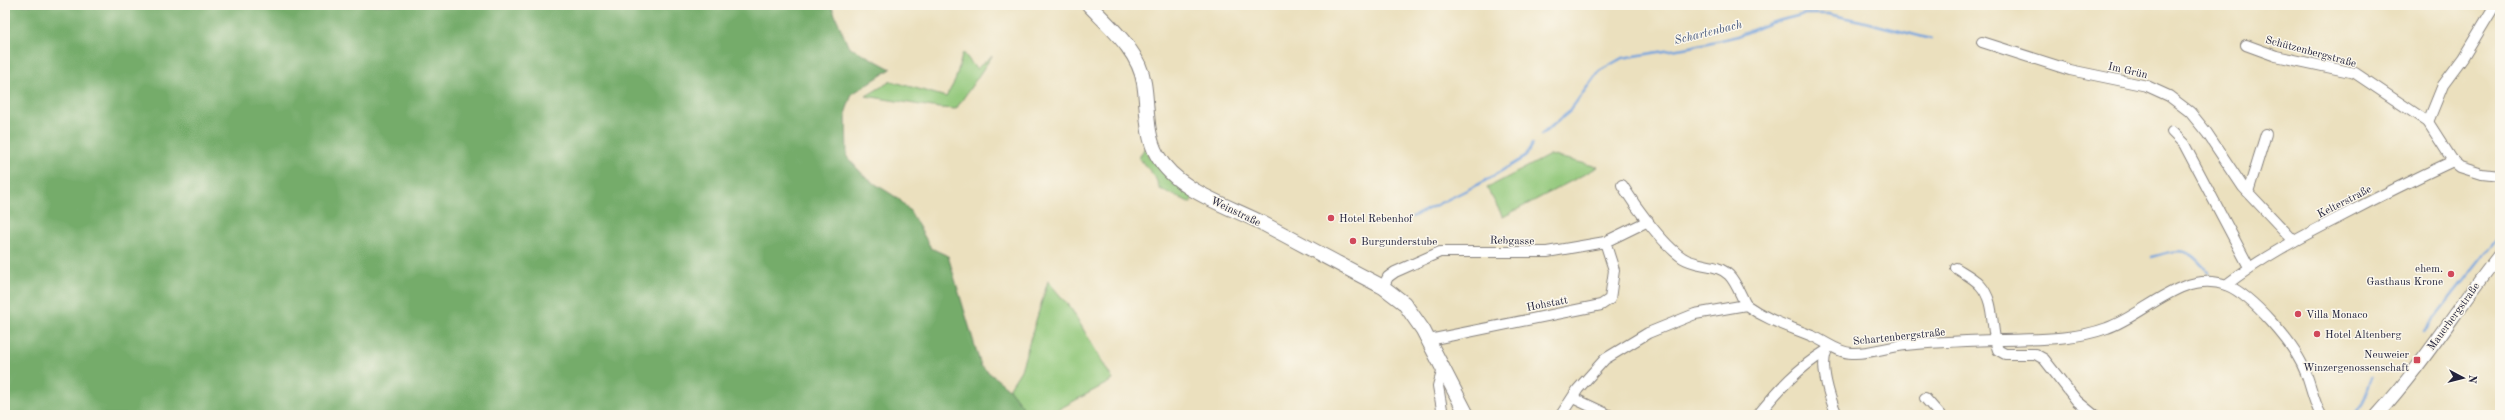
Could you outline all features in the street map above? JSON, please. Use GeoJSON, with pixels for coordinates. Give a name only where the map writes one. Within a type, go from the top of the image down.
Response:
{"type":"FeatureCollection","features":[{"type":"Feature","properties":{"kind":"main road","name":"Weinstraße"},"geometry":{"type":"LineString","coordinates":[[1090,5],[1131,51],[1139,66],[1144,82],[1151,141],[1156,154],[1166,167],[1197,191],[1382,287],[1404,303],[1429,340],[1467,415]]}},
{"type":"Feature","properties":{"kind":"street"},"geometry":{"type":"LineString","coordinates":[[2428,122],[2443,85],[2463,58],[2495,5]]}},
{"type":"Feature","properties":{"kind":"street","name":"Im Grün"},"geometry":{"type":"LineString","coordinates":[[1982,42],[2070,70],[2147,86],[2169,96],[2190,112],[2207,133],[2248,192],[2294,241]]}},
{"type":"Feature","properties":{"kind":"street","name":"Schützenbergstraße"},"geometry":{"type":"LineString","coordinates":[[2246,45],[2276,56],[2355,73],[2428,122],[2453,161],[2460,167],[2482,174],[2500,176]]}},
{"type":"Feature","properties":{"kind":"street"},"geometry":{"type":"LineString","coordinates":[[2172,132],[2184,144],[2249,267]]}},
{"type":"Feature","properties":{"kind":"street"},"geometry":{"type":"LineString","coordinates":[[2248,192],[2266,134]]}},
{"type":"Feature","properties":{"kind":"street","name":"Kelterstraße"},"geometry":{"type":"LineString","coordinates":[[2226,285],[2249,267],[2294,241],[2414,179],[2453,161]]}},
{"type":"Feature","properties":{"kind":"street","name":"Schartenbergstraße"},"geometry":{"type":"LineString","coordinates":[[1622,185],[1648,221],[1682,257],[1692,262],[1717,268],[1729,275],[1746,305],[1762,317],[1814,336],[1828,348],[1851,354],[1905,345],[2040,339],[2084,334],[2106,328],[2129,318],[2190,283],[2226,285]]}},
{"type":"Feature","properties":{"kind":"street","name":"Rebgasse"},"geometry":{"type":"LineString","coordinates":[[1382,287],[1388,277],[1395,272],[1440,252],[1547,252],[1605,242],[1648,221]]}},
{"type":"Feature","properties":{"kind":"street","name":"Hohstatt"},"geometry":{"type":"LineString","coordinates":[[1429,340],[1601,305],[1610,299],[1614,270],[1605,242]]}},
{"type":"Feature","properties":{"kind":"street","name":"Mauerbergstraße"},"geometry":{"type":"LineString","coordinates":[[2377,415],[2412,374],[2463,300],[2500,254]]}},
{"type":"Feature","properties":{"kind":"street"},"geometry":{"type":"LineString","coordinates":[[1956,268],[1979,283],[1986,292],[1990,304],[1994,340],[1998,350],[2005,354],[2035,354],[2044,359],[2077,401],[2094,415]]}},
{"type":"Feature","properties":{"kind":"street"},"geometry":{"type":"LineString","coordinates":[[2226,285],[2254,304],[2290,347],[2305,369],[2322,415]]}},
{"type":"Feature","properties":{"kind":"street"},"geometry":{"type":"LineString","coordinates":[[1561,415],[1578,388],[1605,359],[1648,333],[1695,314],[1746,305]]}},
{"type":"Feature","properties":{"kind":"street"},"geometry":{"type":"LineString","coordinates":[[1758,415],[1785,382],[1807,363],[1828,348]]}},
{"type":"Feature","properties":{"kind":"street"},"geometry":{"type":"LineString","coordinates":[[1828,348],[1825,374],[1829,398],[1837,415]]}},
{"type":"Feature","properties":{"kind":"street"},"geometry":{"type":"LineString","coordinates":[[1443,369],[1438,386],[1443,415]]}},
{"type":"Feature","properties":{"kind":"street"},"geometry":{"type":"LineString","coordinates":[[1572,398],[1610,415]]}},
{"type":"Feature","properties":{"kind":"street"},"geometry":{"type":"LineString","coordinates":[[1925,398],[1940,415]]}},
{"type":"Feature","properties":{"kind":"green space"},"geometry":{"type":"Polygon","coordinates":[[[5,5],[831,5],[848,46],[891,69],[852,94],[846,111],[847,157],[866,178],[899,199],[910,211],[931,248],[948,256],[981,366],[1009,389],[1029,415],[5,415],[5,5]]]}},
{"type":"Feature","properties":{"kind":"green space"},"geometry":{"type":"Polygon","coordinates":[[[963,52],[976,69],[992,56],[956,109],[939,108],[866,96],[891,81],[946,97],[955,81],[963,52]]]}},
{"type":"Feature","properties":{"kind":"green space"},"geometry":{"type":"Polygon","coordinates":[[[1145,147],[1149,157],[1193,195],[1191,203],[1160,189],[1155,177],[1139,158],[1145,147]]]}},
{"type":"Feature","properties":{"kind":"green space"},"geometry":{"type":"Polygon","coordinates":[[[1550,155],[1598,167],[1503,217],[1487,188],[1550,155]]]}},
{"type":"Feature","properties":{"kind":"green space"},"geometry":{"type":"Polygon","coordinates":[[[1048,281],[1072,310],[1113,380],[1048,415],[1029,415],[1009,389],[1021,370],[1048,281]]]}},
{"type":"Feature","properties":{"kind":"waterway","name":"Schartenbach"},"geometry":{"type":"LineString","coordinates":[[1541,135],[1569,112],[1599,71],[1622,58],[1690,47],[1738,36],[1770,23],[1805,14],[1828,14],[1931,39]]}},
{"type":"Feature","properties":{"kind":"waterway","name":"Schartenbach"},"geometry":{"type":"LineString","coordinates":[[1412,217],[1483,182],[1525,157],[1532,144]]}},
{"type":"Feature","properties":{"kind":"waterway"},"geometry":{"type":"LineString","coordinates":[[2424,331],[2500,234]]}},
{"type":"Feature","properties":{"kind":"waterway"},"geometry":{"type":"LineString","coordinates":[[2151,257],[2171,252],[2184,252],[2195,258],[2209,273]]}},
{"type":"Feature","properties":{"kind":"waterway"},"geometry":{"type":"LineString","coordinates":[[2354,415],[2362,404],[2372,378]]}},
{"type":"Feature","properties":{"kind":"place","name":"Hotel Rebenhof"},"geometry":{"type":"Point","coordinates":[1331,218]}},
{"type":"Feature","properties":{"kind":"place","name":"Burgunderstube"},"geometry":{"type":"Point","coordinates":[1353,241]}},
{"type":"Feature","properties":{"kind":"place","name":"ehem. Gasthaus Krone"},"geometry":{"type":"Point","coordinates":[2451,274]}},
{"type":"Feature","properties":{"kind":"place","name":"Villa Monaco"},"geometry":{"type":"Point","coordinates":[2298,314]}},
{"type":"Feature","properties":{"kind":"place","name":"Hotel Altenberg"},"geometry":{"type":"Point","coordinates":[2317,334]}},
{"type":"Feature","properties":{"kind":"place","name":"Neuweier Winzergenossenschaft"},"geometry":{"type":"Point","coordinates":[2417,360]}}]}
